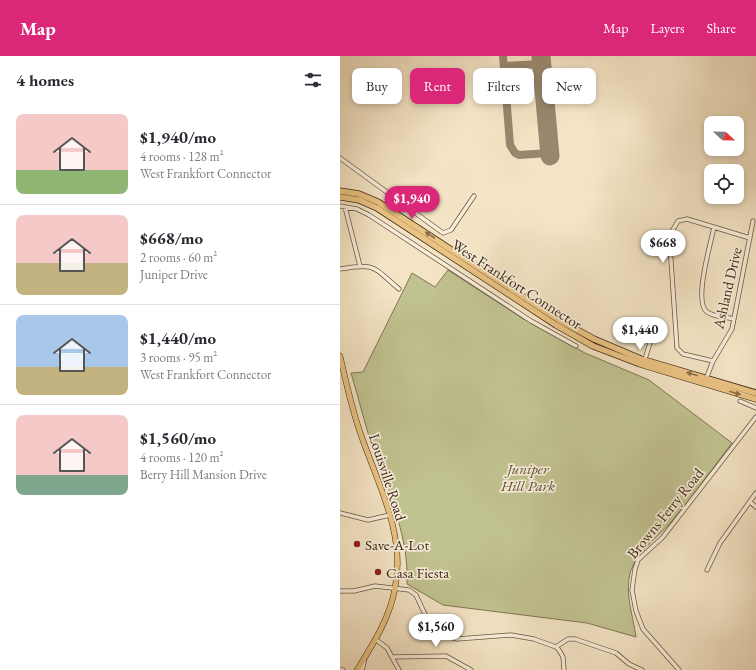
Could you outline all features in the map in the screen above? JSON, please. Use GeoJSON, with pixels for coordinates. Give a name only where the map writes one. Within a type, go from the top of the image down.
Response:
{"type":"FeatureCollection","features":[{"type":"Feature","properties":{"kind":"highway","name":"West Frankfort Connector"},"geometry":{"type":"LineString","coordinates":[[340,191],[359,194],[378,202],[571,334],[608,352],[706,381],[756,393]]}},
{"type":"Feature","properties":{"kind":"highway","name":"West Frankfort Connector"},"geometry":{"type":"LineString","coordinates":[[340,198],[359,200],[377,208],[481,272]]}},
{"type":"Feature","properties":{"kind":"highway","name":"West Frankfort Connector"},"geometry":{"type":"LineString","coordinates":[[706,381],[756,399]]}},
{"type":"Feature","properties":{"kind":"main road","name":"Louisville Road"},"geometry":{"type":"LineString","coordinates":[[340,356],[342,372],[361,434],[390,516],[397,548],[398,564],[396,588],[387,617],[357,670]]}},
{"type":"Feature","properties":{"kind":"street"},"geometry":{"type":"LineString","coordinates":[[340,158],[443,232],[451,230],[474,196]]}},
{"type":"Feature","properties":{"kind":"street"},"geometry":{"type":"LineString","coordinates":[[340,206],[357,209],[369,215],[531,321],[576,346]]}},
{"type":"Feature","properties":{"kind":"street"},"geometry":{"type":"LineString","coordinates":[[345,207],[360,266]]}},
{"type":"Feature","properties":{"kind":"street"},"geometry":{"type":"LineString","coordinates":[[713,361],[683,354],[678,348],[670,241],[672,230],[677,222],[682,219],[750,238]]}},
{"type":"Feature","properties":{"kind":"street","name":"Ashland Drive"},"geometry":{"type":"LineString","coordinates":[[706,381],[713,361],[730,333],[734,320],[754,221]]}},
{"type":"Feature","properties":{"kind":"street"},"geometry":{"type":"LineString","coordinates":[[714,227],[703,281],[703,305],[709,314],[734,320]]}},
{"type":"Feature","properties":{"kind":"street"},"geometry":{"type":"LineString","coordinates":[[340,269],[370,266],[376,269],[399,289]]}},
{"type":"Feature","properties":{"kind":"street"},"geometry":{"type":"LineString","coordinates":[[474,283],[481,272]]}},
{"type":"Feature","properties":{"kind":"street"},"geometry":{"type":"LineString","coordinates":[[644,363],[651,340]]}},
{"type":"Feature","properties":{"kind":"street"},"geometry":{"type":"LineString","coordinates":[[740,401],[756,408]]}},
{"type":"Feature","properties":{"kind":"street","name":"Browns Ferry Road"},"geometry":{"type":"LineString","coordinates":[[679,670],[649,637],[641,625],[636,611],[633,595],[635,569],[641,557],[663,537],[674,524],[756,417]]}},
{"type":"Feature","properties":{"kind":"street"},"geometry":{"type":"LineString","coordinates":[[707,570],[720,543],[756,493]]}},
{"type":"Feature","properties":{"kind":"street"},"geometry":{"type":"LineString","coordinates":[[750,502],[756,507]]}},
{"type":"Feature","properties":{"kind":"street"},"geometry":{"type":"LineString","coordinates":[[340,513],[368,520],[390,516]]}},
{"type":"Feature","properties":{"kind":"street"},"geometry":{"type":"LineString","coordinates":[[340,591],[354,591],[371,586],[396,588],[414,592],[418,597],[423,612],[429,623],[438,632],[448,637],[462,640],[515,636],[534,638],[556,647],[563,657],[564,670]]}},
{"type":"Feature","properties":{"kind":"street"},"geometry":{"type":"LineString","coordinates":[[556,647],[568,639],[575,639],[616,653],[629,664],[642,670]]}},
{"type":"Feature","properties":{"kind":"street"},"geometry":{"type":"LineString","coordinates":[[375,640],[384,645],[399,670]]}},
{"type":"Feature","properties":{"kind":"street"},"geometry":{"type":"LineString","coordinates":[[392,657],[446,656],[458,664],[472,670]]}},
{"type":"Feature","properties":{"kind":"street"},"geometry":{"type":"LineString","coordinates":[[362,670],[364,657]]}},
{"type":"Feature","properties":{"kind":"green space","name":"Juniper Hill Park"},"geometry":{"type":"Polygon","coordinates":[[[448,270],[522,318],[585,353],[649,380],[732,443],[680,512],[644,550],[634,563],[629,578],[628,587],[636,637],[587,623],[443,605],[407,584],[405,549],[397,516],[371,442],[351,373],[363,372],[412,273],[435,287],[448,270]]]}},
{"type":"Feature","properties":{"kind":"taxiway"},"geometry":{"type":"LineString","coordinates":[[503,56],[510,145],[515,153],[519,155],[549,153]]}},
{"type":"Feature","properties":{"kind":"taxiway"},"geometry":{"type":"LineString","coordinates":[[504,66],[542,64]]}},
{"type":"Feature","properties":{"kind":"runway"},"geometry":{"type":"LineString","coordinates":[[541,56],[550,156]]}},
{"type":"Feature","properties":{"kind":"place","name":"Save-A-Lot"},"geometry":{"type":"Point","coordinates":[357,544]}},
{"type":"Feature","properties":{"kind":"place","name":"Casa Fiesta"},"geometry":{"type":"Point","coordinates":[378,572]}}]}
